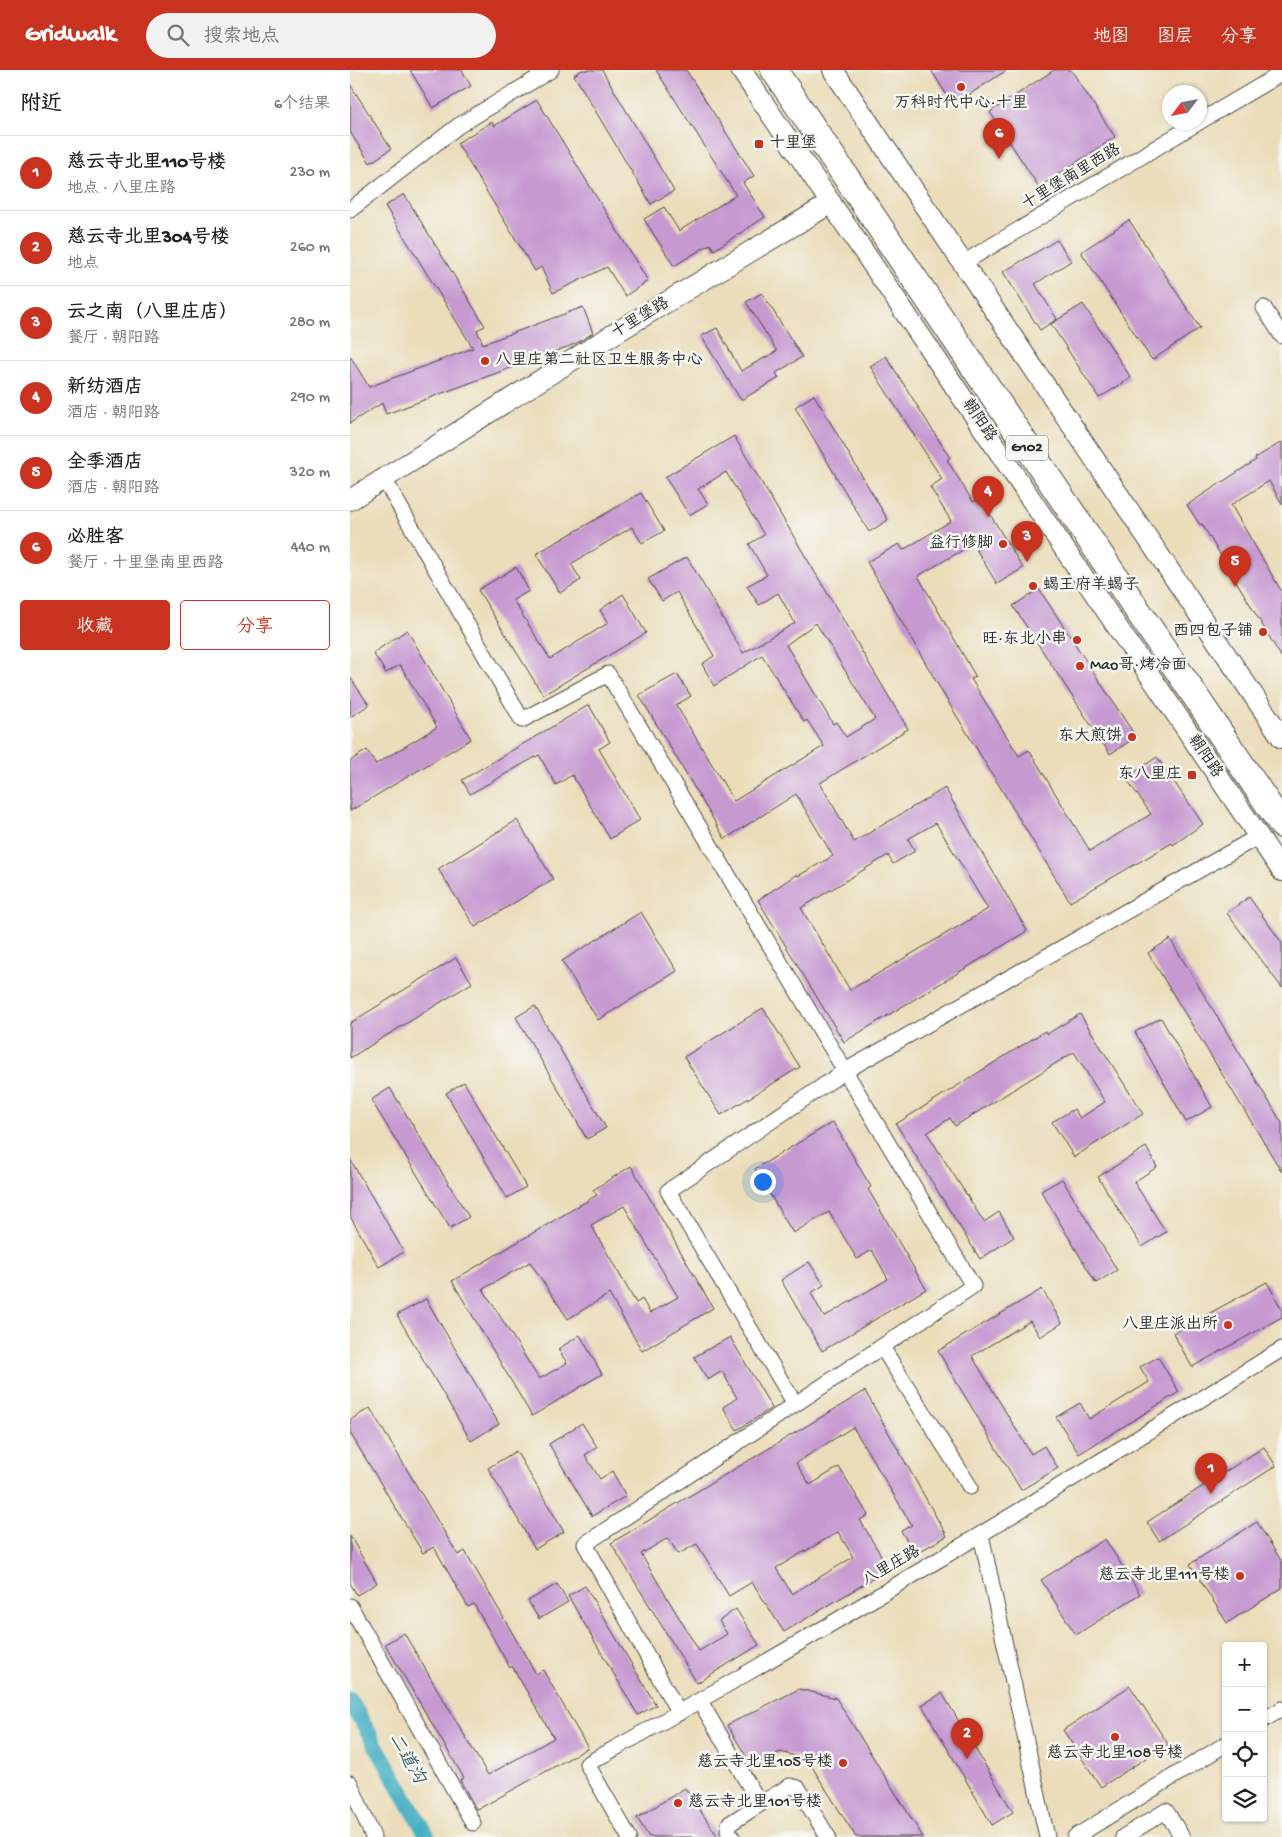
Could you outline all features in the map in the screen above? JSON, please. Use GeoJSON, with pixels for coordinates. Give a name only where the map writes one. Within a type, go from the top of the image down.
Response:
{"type":"FeatureCollection","features":[{"type":"Feature","properties":{"kind":"highway","name":"朝阳路"},"geometry":{"type":"LineString","coordinates":[[774,70],[1282,825]]}},
{"type":"Feature","properties":{"kind":"highway","name":"G102"},"geometry":{"type":"LineString","coordinates":[[795,70],[1282,800]]}},
{"type":"Feature","properties":{"kind":"street"},"geometry":{"type":"LineString","coordinates":[[350,210],[458,126],[551,70]]}},
{"type":"Feature","properties":{"kind":"street","name":"朝阳路"},"geometry":{"type":"LineString","coordinates":[[741,70],[1282,871]]}},
{"type":"Feature","properties":{"kind":"street"},"geometry":{"type":"LineString","coordinates":[[833,70],[1282,738]]}},
{"type":"Feature","properties":{"kind":"street","name":"十里堡南里西路"},"geometry":{"type":"LineString","coordinates":[[1207,117],[1282,73]]}},
{"type":"Feature","properties":{"kind":"street","name":"十里堡南里西路"},"geometry":{"type":"LineString","coordinates":[[963,263],[1186,130]]}},
{"type":"Feature","properties":{"kind":"street","name":"十里堡路"},"geometry":{"type":"LineString","coordinates":[[354,492],[384,479],[617,332],[831,203]]}},
{"type":"Feature","properties":{"kind":"street"},"geometry":{"type":"LineString","coordinates":[[1264,308],[1282,336]]}},
{"type":"Feature","properties":{"kind":"street"},"geometry":{"type":"LineString","coordinates":[[384,479],[522,720],[608,674],[973,1286],[586,1544],[679,1713]]}},
{"type":"Feature","properties":{"kind":"street"},"geometry":{"type":"LineString","coordinates":[[795,1404],[668,1191],[845,1071],[1259,836]]}},
{"type":"Feature","properties":{"kind":"street"},"geometry":{"type":"LineString","coordinates":[[882,1347],[970,1487]]}},
{"type":"Feature","properties":{"kind":"street","name":"八里庄路"},"geometry":{"type":"LineString","coordinates":[[629,1837],[587,1764],[700,1701],[981,1535],[1282,1349]]}},
{"type":"Feature","properties":{"kind":"street"},"geometry":{"type":"LineString","coordinates":[[981,1535],[1048,1837]]}},
{"type":"Feature","properties":{"kind":"street"},"geometry":{"type":"LineString","coordinates":[[350,1606],[473,1823]]}},
{"type":"Feature","properties":{"kind":"street"},"geometry":{"type":"LineString","coordinates":[[700,1701],[760,1804]]}},
{"type":"Feature","properties":{"kind":"street"},"geometry":{"type":"LineString","coordinates":[[1267,1718],[1282,1709]]}},
{"type":"Feature","properties":{"kind":"street"},"geometry":{"type":"LineString","coordinates":[[1075,1837],[1222,1746]]}},
{"type":"Feature","properties":{"kind":"street"},"geometry":{"type":"LineString","coordinates":[[350,1783],[373,1837]]}},
{"type":"Feature","properties":{"kind":"street"},"geometry":{"type":"LineString","coordinates":[[732,1837],[728,1831],[729,1824],[790,1786],[798,1788],[828,1837]]}},
{"type":"Feature","properties":{"kind":"street"},"geometry":{"type":"LineString","coordinates":[[1123,1837],[1166,1811],[1182,1837]]}},
{"type":"Feature","properties":{"kind":"building"},"geometry":{"type":"Polygon","coordinates":[[[410,70],[462,70],[471,86],[433,108],[410,70]]]}},
{"type":"Feature","properties":{"kind":"building"},"geometry":{"type":"Polygon","coordinates":[[[582,70],[602,70],[674,191],[651,204],[574,75],[582,70]]]}},
{"type":"Feature","properties":{"kind":"building"},"geometry":{"type":"Polygon","coordinates":[[[656,70],[686,70],[754,176],[743,183],[765,217],[714,250],[710,244],[674,266],[644,219],[664,207],[679,231],[736,195],[656,70]]]}},
{"type":"Feature","properties":{"kind":"building","name":"万科时代中心·十里"},"geometry":{"type":"Polygon","coordinates":[[[931,70],[1007,70],[953,105],[931,70]]]}},
{"type":"Feature","properties":{"kind":"building"},"geometry":{"type":"Polygon","coordinates":[[[1054,70],[1071,70],[1115,137],[1039,187],[990,112],[1054,70]]]}},
{"type":"Feature","properties":{"kind":"building"},"geometry":{"type":"Polygon","coordinates":[[[350,84],[391,149],[370,163],[350,132],[350,84]]]}},
{"type":"Feature","properties":{"kind":"building"},"geometry":{"type":"Polygon","coordinates":[[[537,100],[648,281],[625,296],[607,267],[553,293],[541,267],[535,271],[457,143],[492,122],[494,126],[537,100]]]}},
{"type":"Feature","properties":{"kind":"building"},"geometry":{"type":"Polygon","coordinates":[[[404,194],[485,326],[477,330],[483,344],[583,307],[593,333],[575,344],[386,414],[382,403],[350,423],[350,356],[369,387],[473,348],[385,206],[404,194]]]}},
{"type":"Feature","properties":{"kind":"building"},"geometry":{"type":"Polygon","coordinates":[[[1129,220],[1200,328],[1152,360],[1081,252],[1129,220]]]}},
{"type":"Feature","properties":{"kind":"building"},"geometry":{"type":"Polygon","coordinates":[[[1057,240],[1071,261],[1035,284],[1057,319],[1040,330],[1003,272],[1057,240]]]}},
{"type":"Feature","properties":{"kind":"building"},"geometry":{"type":"Polygon","coordinates":[[[762,293],[802,357],[776,373],[779,378],[741,400],[701,336],[717,328],[741,371],[777,351],[746,302],[762,293]]]}},
{"type":"Feature","properties":{"kind":"building"},"geometry":{"type":"Polygon","coordinates":[[[1083,304],[1131,378],[1099,398],[1051,324],[1083,304]]]}},
{"type":"Feature","properties":{"kind":"building"},"geometry":{"type":"Polygon","coordinates":[[[886,356],[950,458],[947,460],[973,502],[980,498],[1023,568],[997,584],[973,544],[918,576],[976,677],[971,679],[1019,756],[1029,750],[1090,851],[1151,814],[1126,778],[1157,757],[1203,824],[1173,845],[1172,843],[1070,902],[944,695],[867,562],[899,544],[903,550],[951,521],[930,487],[942,479],[870,366],[886,356]]]}},
{"type":"Feature","properties":{"kind":"building"},"geometry":{"type":"Polygon","coordinates":[[[814,395],[888,520],[869,532],[795,407],[814,395]]]}},
{"type":"Feature","properties":{"kind":"building"},"geometry":{"type":"Polygon","coordinates":[[[734,436],[908,729],[820,783],[854,842],[945,788],[1027,931],[844,1042],[758,900],[797,874],[798,876],[833,856],[796,794],[725,839],[639,695],[677,674],[691,696],[676,705],[734,801],[824,746],[807,720],[804,722],[762,655],[714,686],[702,664],[714,656],[677,592],[662,601],[648,579],[687,557],[743,653],[795,623],[778,593],[759,605],[747,586],[767,575],[749,544],[764,535],[726,472],[698,489],[708,504],[689,515],[665,477],[734,436]],[[816,623],[786,645],[833,724],[836,722],[846,737],[875,719],[816,623]],[[936,823],[908,839],[915,851],[893,864],[888,855],[801,908],[850,990],[988,909],[936,823]]]}},
{"type":"Feature","properties":{"kind":"building"},"geometry":{"type":"Polygon","coordinates":[[[1282,442],[1282,504],[1269,481],[1231,505],[1282,592],[1282,658],[1202,524],[1200,525],[1187,505],[1256,460],[1255,458],[1282,442]]]}},
{"type":"Feature","properties":{"kind":"building"},"geometry":{"type":"Polygon","coordinates":[[[641,493],[664,531],[642,543],[632,527],[571,564],[581,580],[560,593],[536,554],[641,493]]]}},
{"type":"Feature","properties":{"kind":"building"},"geometry":{"type":"Polygon","coordinates":[[[516,567],[529,591],[513,600],[550,659],[608,623],[600,610],[623,594],[646,633],[543,695],[478,590],[516,567]]]}},
{"type":"Feature","properties":{"kind":"building"},"geometry":{"type":"Polygon","coordinates":[[[1039,589],[1136,737],[1110,754],[1013,606],[1039,589]]]}},
{"type":"Feature","properties":{"kind":"building"},"geometry":{"type":"Polygon","coordinates":[[[407,630],[471,739],[350,811],[350,761],[367,750],[376,764],[437,727],[400,665],[386,673],[373,653],[407,630]]]}},
{"type":"Feature","properties":{"kind":"building"},"geometry":{"type":"Polygon","coordinates":[[[350,677],[369,705],[350,717],[350,677]]]}},
{"type":"Feature","properties":{"kind":"building"},"geometry":{"type":"Polygon","coordinates":[[[589,705],[610,742],[599,749],[640,820],[610,839],[572,775],[556,785],[539,755],[470,794],[462,780],[589,705]]]}},
{"type":"Feature","properties":{"kind":"building"},"geometry":{"type":"Polygon","coordinates":[[[517,820],[553,879],[475,927],[438,869],[517,820]]]}},
{"type":"Feature","properties":{"kind":"building"},"geometry":{"type":"Polygon","coordinates":[[[1249,897],[1282,943],[1282,988],[1227,913],[1249,897]]]}},
{"type":"Feature","properties":{"kind":"building"},"geometry":{"type":"Polygon","coordinates":[[[641,912],[677,971],[598,1020],[562,961],[641,912]]]}},
{"type":"Feature","properties":{"kind":"building"},"geometry":{"type":"Polygon","coordinates":[[[1170,939],[1282,1123],[1282,1172],[1148,953],[1170,939]]]}},
{"type":"Feature","properties":{"kind":"building"},"geometry":{"type":"Polygon","coordinates":[[[456,958],[472,983],[350,1058],[350,1023],[456,958]]]}},
{"type":"Feature","properties":{"kind":"building"},"geometry":{"type":"Polygon","coordinates":[[[535,1006],[606,1128],[587,1139],[516,1017],[535,1006]]]}},
{"type":"Feature","properties":{"kind":"building"},"geometry":{"type":"Polygon","coordinates":[[[763,1008],[800,1067],[721,1115],[684,1057],[763,1008]]]}},
{"type":"Feature","properties":{"kind":"building"},"geometry":{"type":"Polygon","coordinates":[[[1080,1014],[1143,1114],[1074,1157],[1052,1122],[1074,1109],[1080,1118],[1105,1102],[1074,1052],[955,1126],[950,1118],[927,1133],[984,1222],[999,1212],[1014,1237],[980,1259],[896,1124],[1045,1031],[1047,1034],[1080,1014]]]}},
{"type":"Feature","properties":{"kind":"building"},"geometry":{"type":"Polygon","coordinates":[[[1161,1018],[1212,1107],[1186,1122],[1135,1032],[1161,1018]]]}},
{"type":"Feature","properties":{"kind":"building"},"geometry":{"type":"Polygon","coordinates":[[[464,1082],[526,1187],[507,1198],[446,1093],[464,1082]]]}},
{"type":"Feature","properties":{"kind":"building"},"geometry":{"type":"Polygon","coordinates":[[[390,1088],[469,1217],[450,1228],[371,1100],[390,1088]]]}},
{"type":"Feature","properties":{"kind":"building"},"geometry":{"type":"Polygon","coordinates":[[[833,1122],[871,1187],[868,1189],[926,1289],[822,1351],[781,1280],[809,1262],[824,1285],[811,1293],[824,1317],[888,1279],[872,1250],[857,1259],[829,1212],[793,1233],[755,1169],[833,1122]]]}},
{"type":"Feature","properties":{"kind":"building"},"geometry":{"type":"Polygon","coordinates":[[[1146,1147],[1157,1167],[1134,1182],[1166,1232],[1142,1247],[1098,1177],[1146,1147]]]}},
{"type":"Feature","properties":{"kind":"building"},"geometry":{"type":"Polygon","coordinates":[[[350,1159],[404,1252],[379,1267],[350,1216],[350,1159]]]}},
{"type":"Feature","properties":{"kind":"building"},"geometry":{"type":"Polygon","coordinates":[[[631,1166],[713,1308],[642,1351],[609,1294],[568,1319],[530,1262],[483,1289],[539,1379],[567,1363],[558,1349],[580,1335],[602,1374],[532,1416],[452,1281],[597,1195],[593,1190],[631,1166]],[[624,1206],[591,1225],[636,1303],[642,1299],[650,1313],[678,1297],[624,1206]]]}},
{"type":"Feature","properties":{"kind":"building"},"geometry":{"type":"Polygon","coordinates":[[[1062,1179],[1117,1270],[1096,1283],[1041,1191],[1062,1179]]]}},
{"type":"Feature","properties":{"kind":"building","name":"八里庄派出所"},"geometry":{"type":"Polygon","coordinates":[[[1267,1282],[1282,1310],[1282,1317],[1192,1367],[1173,1333],[1267,1282]]]}},
{"type":"Feature","properties":{"kind":"building"},"geometry":{"type":"Polygon","coordinates":[[[1042,1289],[1062,1323],[1040,1337],[1030,1321],[972,1356],[1031,1454],[1044,1446],[1058,1468],[1021,1490],[938,1351],[1042,1289]]]}},
{"type":"Feature","properties":{"kind":"building"},"geometry":{"type":"Polygon","coordinates":[[[426,1299],[499,1424],[471,1441],[397,1315],[426,1299]]]}},
{"type":"Feature","properties":{"kind":"building"},"geometry":{"type":"Polygon","coordinates":[[[730,1337],[772,1408],[737,1430],[723,1407],[737,1398],[722,1371],[708,1380],[694,1357],[730,1337]]]}},
{"type":"Feature","properties":{"kind":"building"},"geometry":{"type":"Polygon","coordinates":[[[1158,1357],[1179,1392],[1079,1454],[1056,1417],[1080,1403],[1089,1419],[1149,1382],[1140,1367],[1158,1357]]]}},
{"type":"Feature","properties":{"kind":"building"},"geometry":{"type":"Polygon","coordinates":[[[865,1391],[947,1536],[915,1554],[901,1531],[912,1525],[853,1427],[796,1463],[810,1485],[839,1467],[868,1515],[860,1520],[889,1569],[784,1632],[752,1582],[729,1596],[697,1544],[678,1554],[668,1538],[641,1554],[699,1651],[727,1634],[719,1621],[736,1609],[759,1645],[697,1683],[611,1543],[865,1391]],[[838,1532],[776,1568],[792,1594],[853,1557],[838,1532]]]}},
{"type":"Feature","properties":{"kind":"building"},"geometry":{"type":"Polygon","coordinates":[[[370,1408],[458,1555],[465,1551],[536,1674],[543,1670],[588,1748],[476,1809],[460,1780],[464,1778],[385,1644],[404,1633],[488,1775],[554,1738],[512,1666],[510,1668],[474,1604],[468,1607],[434,1547],[423,1553],[350,1433],[350,1420],[370,1408]]]}},
{"type":"Feature","properties":{"kind":"building"},"geometry":{"type":"Polygon","coordinates":[[[582,1423],[597,1447],[585,1455],[600,1479],[612,1471],[626,1496],[592,1516],[549,1444],[582,1423]]]}},
{"type":"Feature","properties":{"kind":"building"},"geometry":{"type":"Polygon","coordinates":[[[1264,1447],[1276,1466],[1159,1541],[1147,1522],[1264,1447]]]}},
{"type":"Feature","properties":{"kind":"building"},"geometry":{"type":"Polygon","coordinates":[[[516,1451],[564,1532],[535,1549],[488,1468],[516,1451]]]}},
{"type":"Feature","properties":{"kind":"building","name":"慈云寺北里111号楼"},"geometry":{"type":"Polygon","coordinates":[[[1257,1522],[1282,1562],[1282,1588],[1227,1623],[1190,1564],[1257,1522]]]}},
{"type":"Feature","properties":{"kind":"building"},"geometry":{"type":"Polygon","coordinates":[[[350,1536],[377,1583],[357,1595],[350,1583],[350,1536]]]}},
{"type":"Feature","properties":{"kind":"building"},"geometry":{"type":"Polygon","coordinates":[[[1105,1539],[1140,1594],[1076,1635],[1041,1580],[1105,1539]]]}},
{"type":"Feature","properties":{"kind":"building"},"geometry":{"type":"Polygon","coordinates":[[[557,1584],[568,1602],[539,1619],[528,1601],[557,1584]]]}},
{"type":"Feature","properties":{"kind":"building"},"geometry":{"type":"Polygon","coordinates":[[[585,1586],[656,1705],[638,1715],[568,1596],[585,1586]]]}},
{"type":"Feature","properties":{"kind":"building","name":"慈云寺北里108号楼"},"geometry":{"type":"Polygon","coordinates":[[[1130,1686],[1168,1744],[1101,1787],[1063,1730],[1130,1686]]]}},
{"type":"Feature","properties":{"kind":"building","name":"慈云寺北里105号楼"},"geometry":{"type":"Polygon","coordinates":[[[799,1689],[836,1698],[923,1837],[856,1837],[807,1759],[780,1752],[753,1767],[727,1725],[799,1689]]]}},
{"type":"Feature","properties":{"kind":"building"},"geometry":{"type":"Polygon","coordinates":[[[942,1693],[1013,1812],[992,1825],[922,1705],[942,1693]]]}},
{"type":"Feature","properties":{"kind":"building","name":"慈云寺北里101号楼"},"geometry":{"type":"Polygon","coordinates":[[[685,1788],[718,1837],[649,1837],[637,1818],[685,1788]]]}},
{"type":"Feature","properties":{"kind":"waterway","name":"二道沟"},"geometry":{"type":"LineString","coordinates":[[350,1700],[428,1837]]}},
{"type":"Feature","properties":{"kind":"place","name":"万科时代中心·十里"},"geometry":{"type":"Point","coordinates":[961,87]}},
{"type":"Feature","properties":{"kind":"place","name":"十里堡"},"geometry":{"type":"Point","coordinates":[759,144]}},
{"type":"Feature","properties":{"kind":"place","name":"必胜客"},"geometry":{"type":"Point","coordinates":[999,159]}},
{"type":"Feature","properties":{"kind":"place","name":"八里庄第二社区卫生服务中心"},"geometry":{"type":"Point","coordinates":[485,361]}},
{"type":"Feature","properties":{"kind":"place","name":"新纺酒店"},"geometry":{"type":"Point","coordinates":[988,517]}},
{"type":"Feature","properties":{"kind":"place","name":"益行修脚"},"geometry":{"type":"Point","coordinates":[1003,544]}},
{"type":"Feature","properties":{"kind":"place","name":"云之南（八里庄店）"},"geometry":{"type":"Point","coordinates":[1027,562]}},
{"type":"Feature","properties":{"kind":"place","name":"蝎王府羊蝎子"},"geometry":{"type":"Point","coordinates":[1033,586]}},
{"type":"Feature","properties":{"kind":"place","name":"全季酒店"},"geometry":{"type":"Point","coordinates":[1235,587]}},
{"type":"Feature","properties":{"kind":"place","name":"西四包子铺"},"geometry":{"type":"Point","coordinates":[1263,632]}},
{"type":"Feature","properties":{"kind":"place","name":"旺·东北小串"},"geometry":{"type":"Point","coordinates":[1077,640]}},
{"type":"Feature","properties":{"kind":"place","name":"Mao哥·烤冷面"},"geometry":{"type":"Point","coordinates":[1080,666]}},
{"type":"Feature","properties":{"kind":"place","name":"东大煎饼"},"geometry":{"type":"Point","coordinates":[1132,737]}},
{"type":"Feature","properties":{"kind":"place","name":"东八里庄"},"geometry":{"type":"Point","coordinates":[1192,775]}},
{"type":"Feature","properties":{"kind":"place","name":"八里庄派出所"},"geometry":{"type":"Point","coordinates":[1228,1325]}},
{"type":"Feature","properties":{"kind":"place","name":"慈云寺北里110号楼"},"geometry":{"type":"Point","coordinates":[1211,1494]}},
{"type":"Feature","properties":{"kind":"place","name":"慈云寺北里111号楼"},"geometry":{"type":"Point","coordinates":[1240,1576]}},
{"type":"Feature","properties":{"kind":"place","name":"慈云寺北里108号楼"},"geometry":{"type":"Point","coordinates":[1115,1737]}},
{"type":"Feature","properties":{"kind":"place","name":"慈云寺北里304号楼"},"geometry":{"type":"Point","coordinates":[967,1759]}},
{"type":"Feature","properties":{"kind":"place","name":"慈云寺北里105号楼"},"geometry":{"type":"Point","coordinates":[843,1763]}},
{"type":"Feature","properties":{"kind":"place","name":"慈云寺北里101号楼"},"geometry":{"type":"Point","coordinates":[678,1803]}}]}
